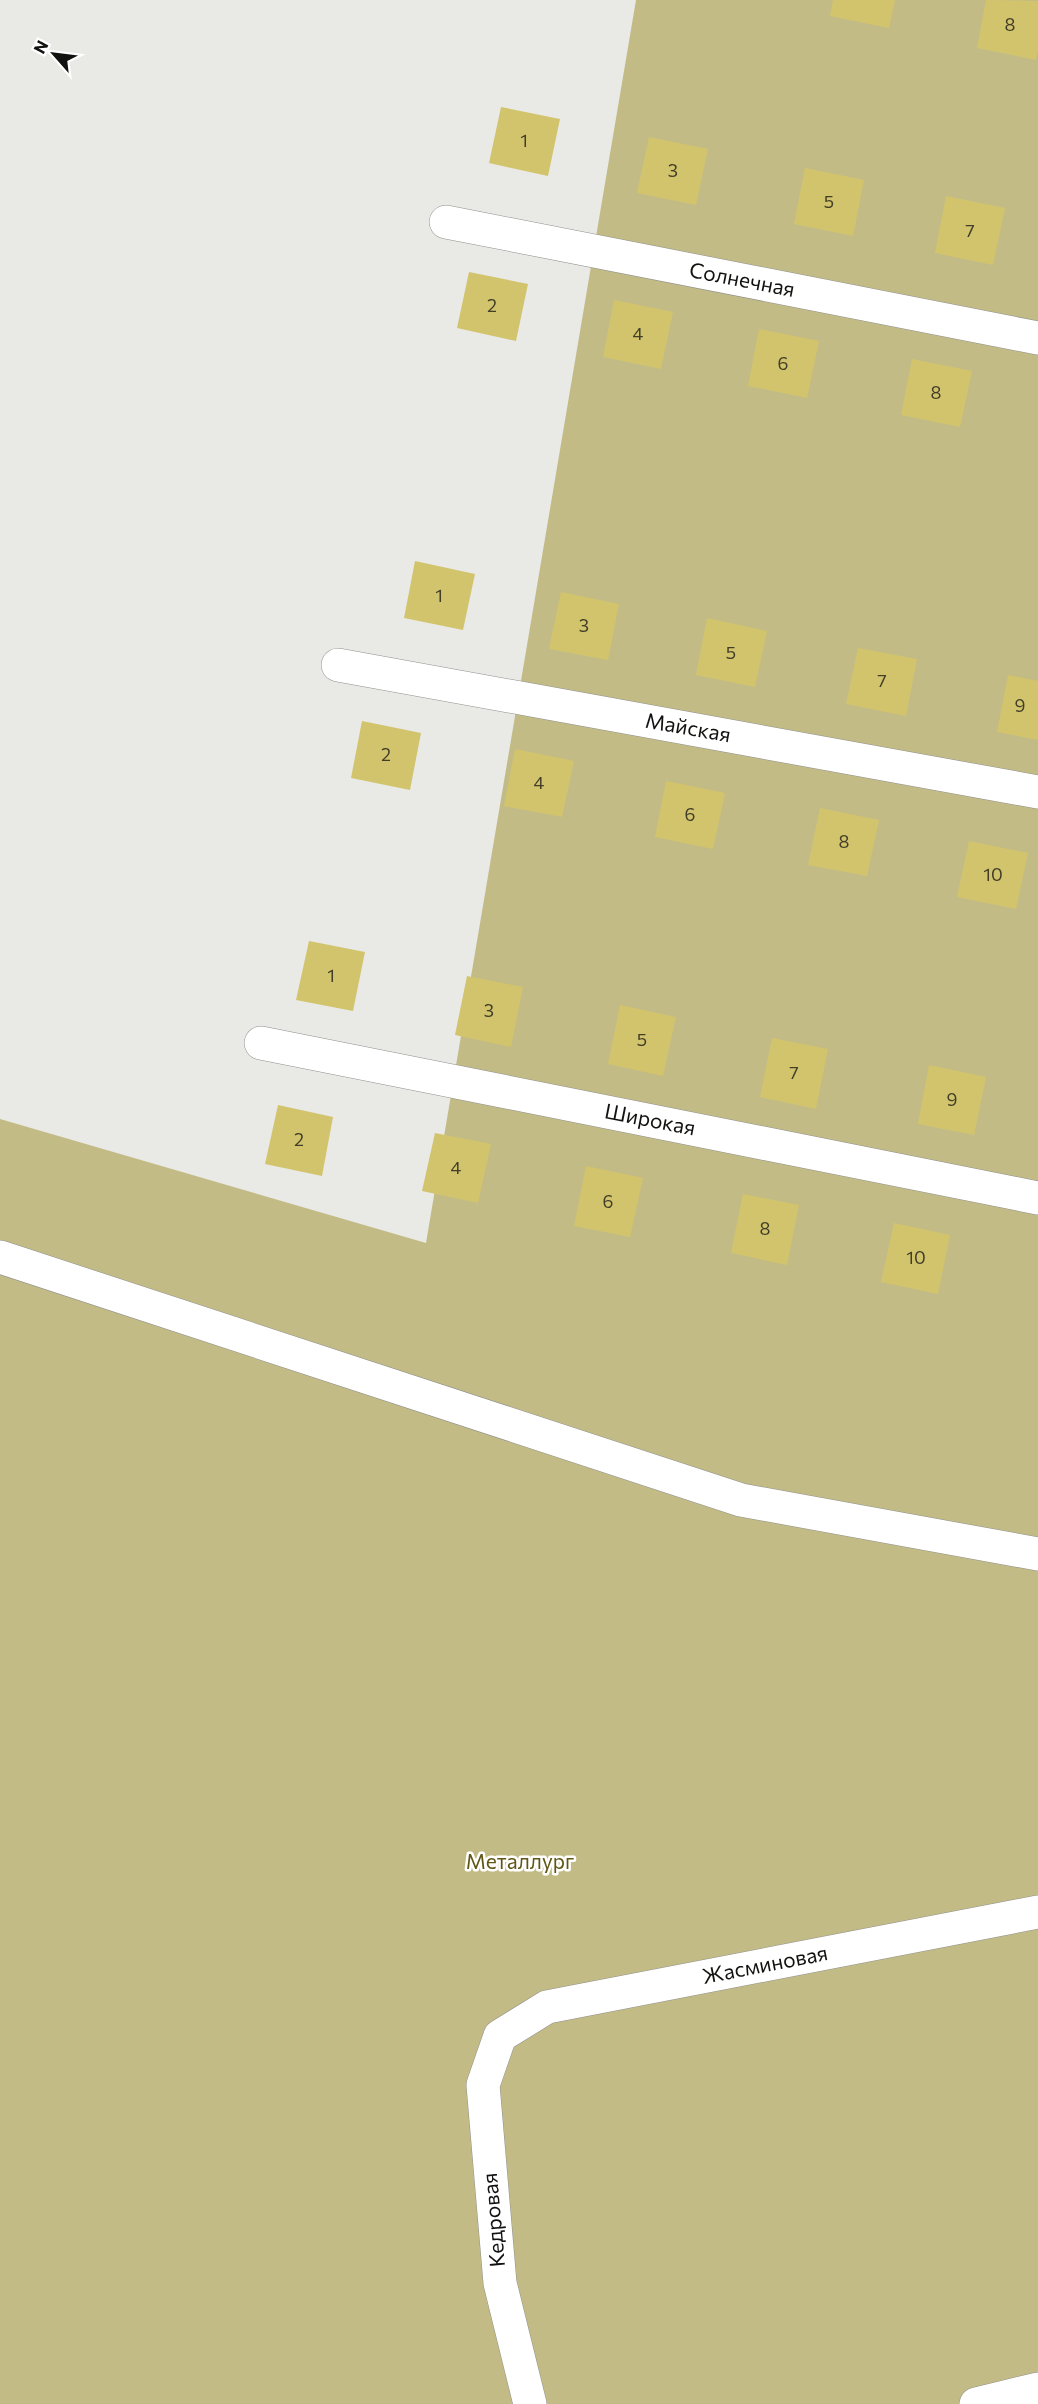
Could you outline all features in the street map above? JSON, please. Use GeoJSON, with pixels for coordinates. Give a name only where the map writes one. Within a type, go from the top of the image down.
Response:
{"type":"FeatureCollection","features":[{"type":"Feature","properties":{"kind":"street","name":"Солнечная"},"geometry":{"type":"LineString","coordinates":[[446,222],[1038,338]]}},
{"type":"Feature","properties":{"kind":"street","name":"Майская"},"geometry":{"type":"LineString","coordinates":[[338,665],[1038,792]]}},
{"type":"Feature","properties":{"kind":"street","name":"Широкая"},"geometry":{"type":"LineString","coordinates":[[261,1043],[1038,1198]]}},
{"type":"Feature","properties":{"kind":"street"},"geometry":{"type":"LineString","coordinates":[[0,1257],[741,1500],[1038,1554]]}},
{"type":"Feature","properties":{"kind":"street","name":"Жасминовая"},"geometry":{"type":"LineString","coordinates":[[500,2036],[547,2007],[1038,1912]]}},
{"type":"Feature","properties":{"kind":"street","name":"Кедровая"},"geometry":{"type":"LineString","coordinates":[[500,2036],[483,2085],[500,2283],[530,2404]]}},
{"type":"Feature","properties":{"kind":"street"},"geometry":{"type":"LineString","coordinates":[[976,2404],[1038,2389]]}},
{"type":"Feature","properties":{"kind":"green space","name":"Металлург"},"geometry":{"type":"Polygon","coordinates":[[[636,0],[1038,0],[1038,2404],[0,2404],[0,1119],[426,1243],[636,0]]]}},
{"type":"Feature","properties":{"kind":"building"},"geometry":{"type":"Polygon","coordinates":[[[833,0],[895,0],[889,28],[830,16],[833,0]]]}},
{"type":"Feature","properties":{"kind":"building"},"geometry":{"type":"Polygon","coordinates":[[[986,0],[1038,1],[1036,60],[977,48],[986,0]]]}},
{"type":"Feature","properties":{"kind":"building"},"geometry":{"type":"Polygon","coordinates":[[[501,107],[560,119],[548,176],[489,163],[501,107]]]}},
{"type":"Feature","properties":{"kind":"building"},"geometry":{"type":"Polygon","coordinates":[[[649,137],[708,149],[696,205],[637,193],[649,137]]]}},
{"type":"Feature","properties":{"kind":"building"},"geometry":{"type":"Polygon","coordinates":[[[805,168],[864,180],[853,236],[794,224],[805,168]]]}},
{"type":"Feature","properties":{"kind":"building"},"geometry":{"type":"Polygon","coordinates":[[[946,196],[1005,208],[993,265],[935,253],[946,196]]]}},
{"type":"Feature","properties":{"kind":"building"},"geometry":{"type":"Polygon","coordinates":[[[469,272],[528,284],[516,341],[457,328],[469,272]]]}},
{"type":"Feature","properties":{"kind":"building"},"geometry":{"type":"Polygon","coordinates":[[[614,300],[673,312],[661,369],[603,357],[614,300]]]}},
{"type":"Feature","properties":{"kind":"building"},"geometry":{"type":"Polygon","coordinates":[[[759,329],[819,341],[807,398],[748,386],[759,329]]]}},
{"type":"Feature","properties":{"kind":"building"},"geometry":{"type":"Polygon","coordinates":[[[912,359],[972,371],[960,427],[901,415],[912,359]]]}},
{"type":"Feature","properties":{"kind":"building"},"geometry":{"type":"Polygon","coordinates":[[[415,561],[475,574],[463,630],[404,618],[415,561]]]}},
{"type":"Feature","properties":{"kind":"building"},"geometry":{"type":"Polygon","coordinates":[[[561,592],[619,604],[608,660],[549,649],[561,592]]]}},
{"type":"Feature","properties":{"kind":"building"},"geometry":{"type":"Polygon","coordinates":[[[707,618],[767,631],[755,687],[696,675],[707,618]]]}},
{"type":"Feature","properties":{"kind":"building"},"geometry":{"type":"Polygon","coordinates":[[[858,648],[917,659],[906,716],[846,704],[858,648]]]}},
{"type":"Feature","properties":{"kind":"building"},"geometry":{"type":"Polygon","coordinates":[[[1008,675],[1038,681],[1038,740],[997,732],[1008,675]]]}},
{"type":"Feature","properties":{"kind":"building"},"geometry":{"type":"Polygon","coordinates":[[[362,721],[421,733],[410,790],[351,778],[362,721]]]}},
{"type":"Feature","properties":{"kind":"building"},"geometry":{"type":"Polygon","coordinates":[[[515,749],[574,761],[562,817],[504,806],[515,749]]]}},
{"type":"Feature","properties":{"kind":"building"},"geometry":{"type":"Polygon","coordinates":[[[666,781],[725,793],[713,849],[655,837],[666,781]]]}},
{"type":"Feature","properties":{"kind":"building"},"geometry":{"type":"Polygon","coordinates":[[[820,808],[879,820],[867,876],[808,865],[820,808]]]}},
{"type":"Feature","properties":{"kind":"building"},"geometry":{"type":"Polygon","coordinates":[[[969,841],[1028,853],[1016,909],[957,897],[969,841]]]}},
{"type":"Feature","properties":{"kind":"building"},"geometry":{"type":"Polygon","coordinates":[[[309,941],[365,952],[353,1011],[296,1000],[309,941]]]}},
{"type":"Feature","properties":{"kind":"building"},"geometry":{"type":"Polygon","coordinates":[[[467,976],[523,987],[511,1047],[455,1035],[467,976]]]}},
{"type":"Feature","properties":{"kind":"building"},"geometry":{"type":"Polygon","coordinates":[[[620,1005],[676,1017],[663,1076],[608,1064],[620,1005]]]}},
{"type":"Feature","properties":{"kind":"building"},"geometry":{"type":"Polygon","coordinates":[[[772,1038],[828,1049],[816,1109],[760,1097],[772,1038]]]}},
{"type":"Feature","properties":{"kind":"building"},"geometry":{"type":"Polygon","coordinates":[[[929,1065],[986,1077],[974,1135],[918,1124],[929,1065]]]}},
{"type":"Feature","properties":{"kind":"building"},"geometry":{"type":"Polygon","coordinates":[[[278,1105],[333,1117],[322,1176],[265,1164],[278,1105]]]}},
{"type":"Feature","properties":{"kind":"building"},"geometry":{"type":"Polygon","coordinates":[[[435,1133],[491,1144],[478,1203],[422,1191],[435,1133]]]}},
{"type":"Feature","properties":{"kind":"building"},"geometry":{"type":"Polygon","coordinates":[[[586,1166],[643,1178],[630,1237],[574,1226],[586,1166]]]}},
{"type":"Feature","properties":{"kind":"building"},"geometry":{"type":"Polygon","coordinates":[[[743,1194],[799,1205],[787,1265],[731,1253],[743,1194]]]}},
{"type":"Feature","properties":{"kind":"building"},"geometry":{"type":"Polygon","coordinates":[[[894,1223],[950,1235],[938,1294],[881,1282],[894,1223]]]}}]}
